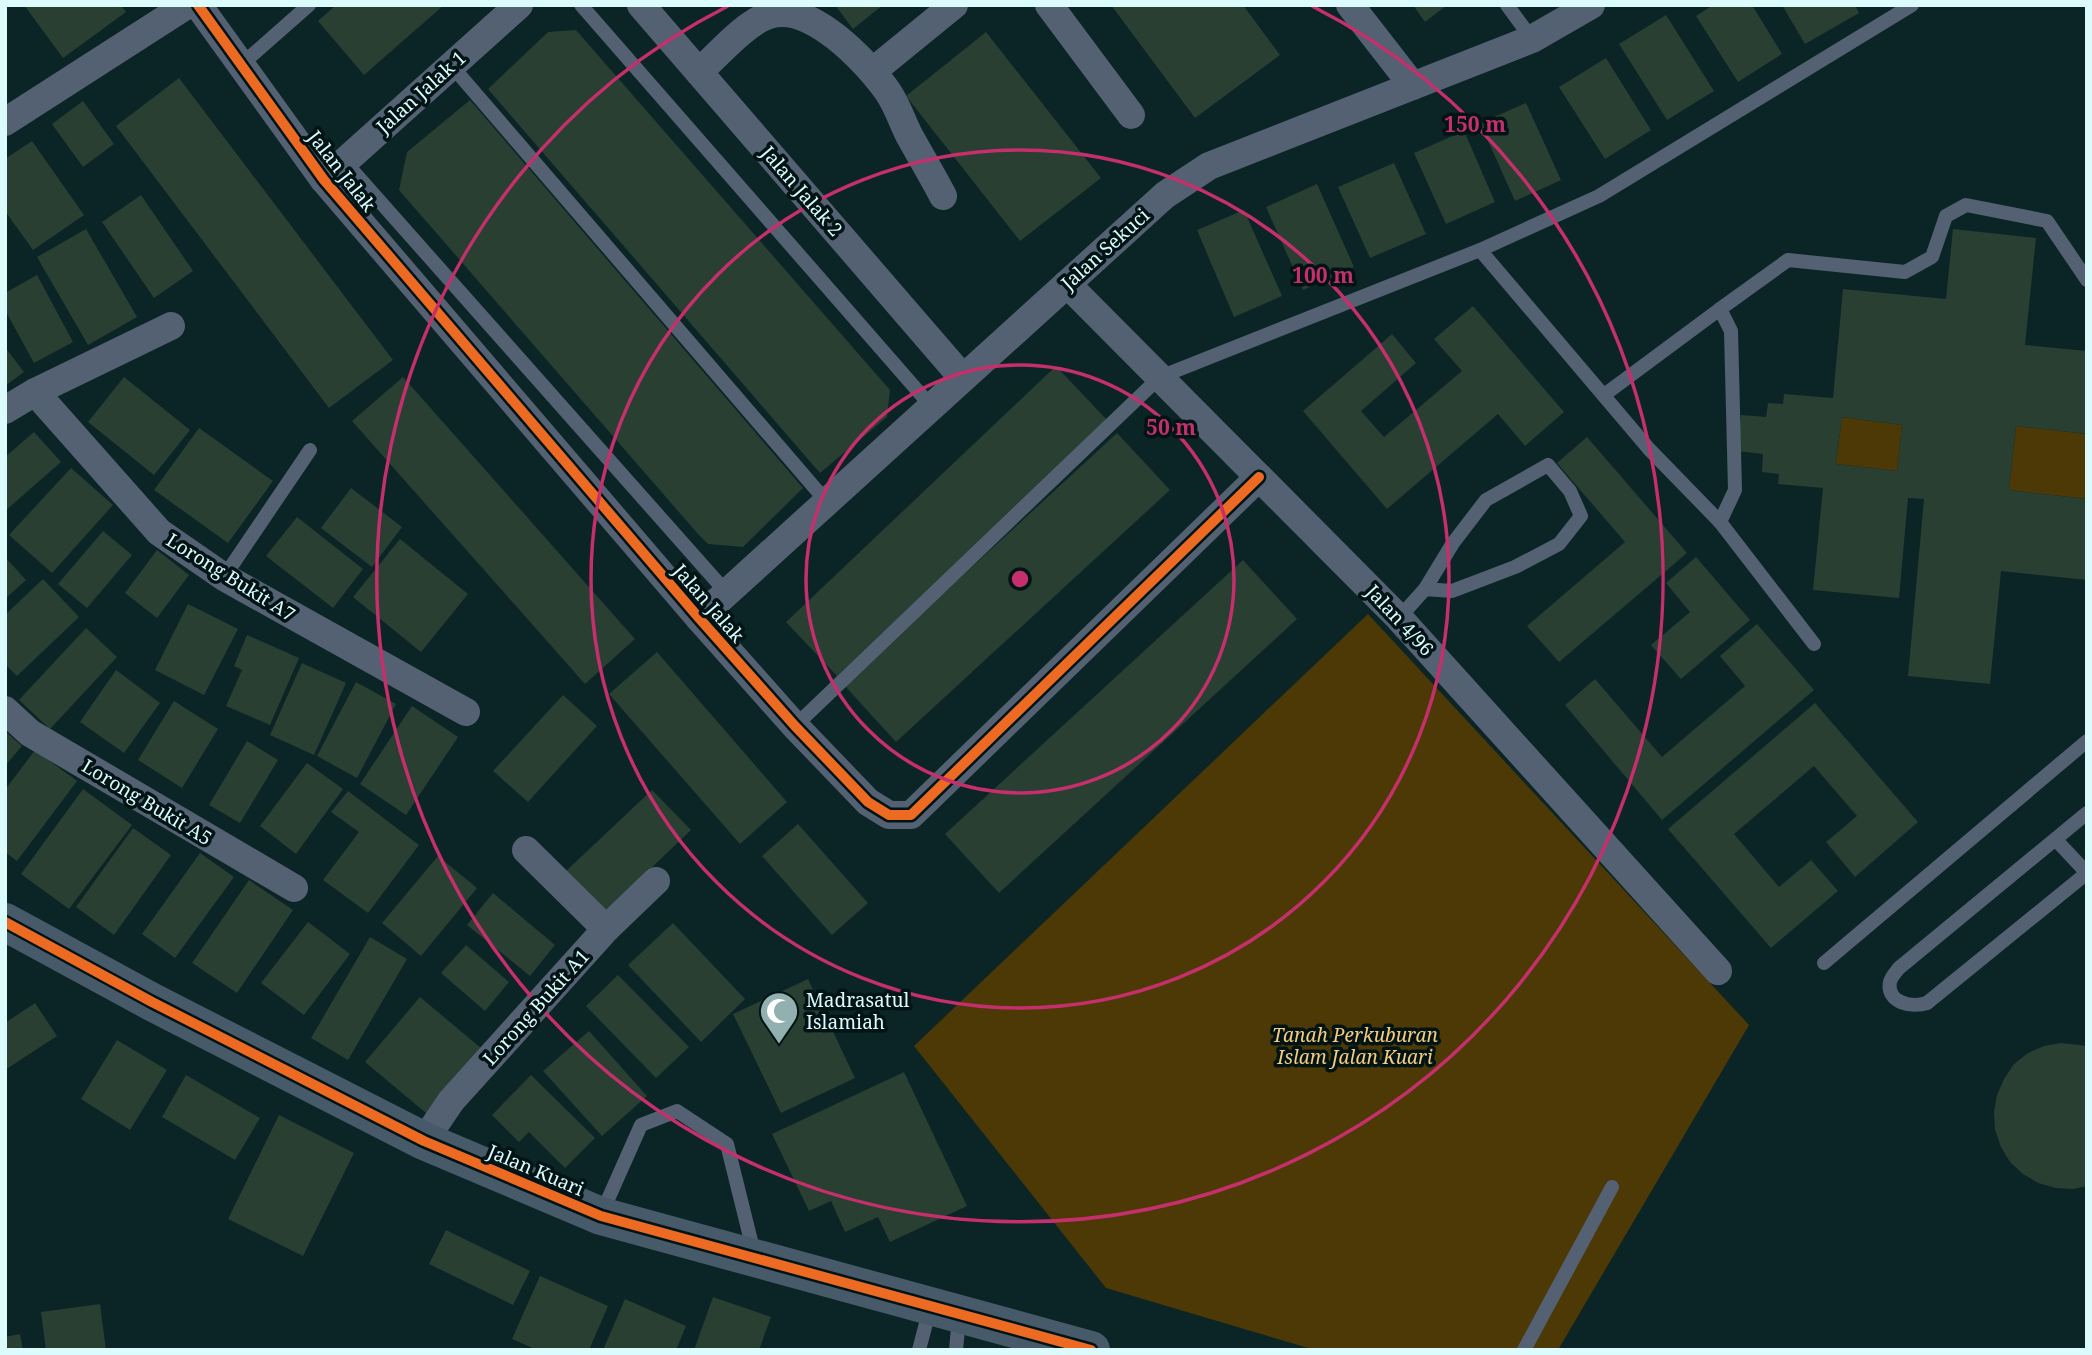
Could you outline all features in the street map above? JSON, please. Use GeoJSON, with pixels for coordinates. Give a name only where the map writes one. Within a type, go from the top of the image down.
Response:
{"type":"FeatureCollection","features":[{"type":"Feature","properties":{"kind":"street"},"geometry":{"type":"LineString","coordinates":[[5,122],[187,5]]}},
{"type":"Feature","properties":{"kind":"street","name":"Jalan Jalak"},"geometry":{"type":"LineString","coordinates":[[198,5],[324,180],[699,618],[795,726],[867,802],[889,814],[911,816],[1259,477]]}},
{"type":"Feature","properties":{"kind":"street","name":"Jalan Jalak 1"},"geometry":{"type":"LineString","coordinates":[[324,180],[519,5]]}},
{"type":"Feature","properties":{"kind":"street","name":"Jalan Jalak 2"},"geometry":{"type":"LineString","coordinates":[[641,5],[962,377]]}},
{"type":"Feature","properties":{"kind":"street"},"geometry":{"type":"LineString","coordinates":[[873,71],[954,5]]}},
{"type":"Feature","properties":{"kind":"street"},"geometry":{"type":"LineString","coordinates":[[1049,5],[1131,115]]}},
{"type":"Feature","properties":{"kind":"street"},"geometry":{"type":"LineString","coordinates":[[1350,5],[1413,86]]}},
{"type":"Feature","properties":{"kind":"street","name":"Jalan Sekuci"},"geometry":{"type":"LineString","coordinates":[[699,618],[1165,195],[1209,166],[1532,39],[1591,5]]}},
{"type":"Feature","properties":{"kind":"street"},"geometry":{"type":"LineString","coordinates":[[699,72],[760,19],[772,14],[787,13],[806,18],[827,29],[873,71],[890,94],[943,196]]}},
{"type":"Feature","properties":{"kind":"street","name":"Jalan 4/96"},"geometry":{"type":"LineString","coordinates":[[1067,284],[1399,618],[1718,971]]}},
{"type":"Feature","properties":{"kind":"street"},"geometry":{"type":"LineString","coordinates":[[5,410],[35,392],[171,326]]}},
{"type":"Feature","properties":{"kind":"street","name":"Lorong Bukit A7"},"geometry":{"type":"LineString","coordinates":[[35,392],[159,532],[224,577],[466,712]]}},
{"type":"Feature","properties":{"kind":"street","name":"Lorong Bukit A5"},"geometry":{"type":"LineString","coordinates":[[5,710],[30,733],[294,888]]}},
{"type":"Feature","properties":{"kind":"street"},"geometry":{"type":"LineString","coordinates":[[526,850],[606,929]]}},
{"type":"Feature","properties":{"kind":"street","name":"Lorong Bukit A1"},"geometry":{"type":"LineString","coordinates":[[424,1141],[451,1101],[606,929],[656,881]]}},
{"type":"Feature","properties":{"kind":"street","name":"Jalan Kuari"},"geometry":{"type":"LineString","coordinates":[[5,922],[152,1003],[424,1141],[601,1216],[755,1260],[948,1324],[1091,1350]]}},
{"type":"Feature","properties":{"kind":"lane"},"geometry":{"type":"LineString","coordinates":[[241,65],[309,5]]}},
{"type":"Feature","properties":{"kind":"lane"},"geometry":{"type":"LineString","coordinates":[[581,5],[931,406]]}},
{"type":"Feature","properties":{"kind":"lane"},"geometry":{"type":"LineString","coordinates":[[1507,5],[1532,39]]}},
{"type":"Feature","properties":{"kind":"lane"},"geometry":{"type":"LineString","coordinates":[[795,726],[1160,377],[1480,250],[1599,196],[1912,5]]}},
{"type":"Feature","properties":{"kind":"lane"},"geometry":{"type":"LineString","coordinates":[[451,65],[826,501]]}},
{"type":"Feature","properties":{"kind":"lane"},"geometry":{"type":"LineString","coordinates":[[345,162],[727,593]]}},
{"type":"Feature","properties":{"kind":"lane"},"geometry":{"type":"LineString","coordinates":[[1604,395],[1788,260],[1905,272],[1932,257],[1946,216],[1966,205],[2047,221],[2087,279]]}},
{"type":"Feature","properties":{"kind":"lane"},"geometry":{"type":"LineString","coordinates":[[1480,250],[1650,449],[1720,522],[1814,644]]}},
{"type":"Feature","properties":{"kind":"lane"},"geometry":{"type":"LineString","coordinates":[[1720,309],[1731,331],[1735,490],[1720,522]]}},
{"type":"Feature","properties":{"kind":"lane"},"geometry":{"type":"LineString","coordinates":[[224,577],[310,450]]}},
{"type":"Feature","properties":{"kind":"lane"},"geometry":{"type":"LineString","coordinates":[[1399,618],[1425,589],[1453,543],[1486,500],[1548,466],[1570,491],[1581,516],[1559,544],[1515,567],[1452,591],[1425,589]]}},
{"type":"Feature","properties":{"kind":"lane"},"geometry":{"type":"LineString","coordinates":[[1824,963],[2087,741]]}},
{"type":"Feature","properties":{"kind":"lane"},"geometry":{"type":"LineString","coordinates":[[2056,840],[2087,873],[1927,1003],[1906,1005],[1896,998],[1890,990],[1890,980],[1899,968],[2087,813]]}},
{"type":"Feature","properties":{"kind":"lane"},"geometry":{"type":"LineString","coordinates":[[601,1216],[641,1125],[677,1111],[727,1144],[755,1260]]}},
{"type":"Feature","properties":{"kind":"lane"},"geometry":{"type":"LineString","coordinates":[[1524,1350],[1612,1188]]}},
{"type":"Feature","properties":{"kind":"lane"},"geometry":{"type":"LineString","coordinates":[[919,1350],[948,1324]]}},
{"type":"Feature","properties":{"kind":"green space"},"geometry":{"type":"Polygon","coordinates":[[[1842,417],[1902,425],[1897,471],[1836,464],[1842,417]]]}},
{"type":"Feature","properties":{"kind":"green space"},"geometry":{"type":"Polygon","coordinates":[[[2016,426],[2087,434],[2087,499],[2009,490],[2016,426]]]}},
{"type":"Feature","properties":{"kind":"green space","name":"Tanah Perkuburan Islam Jalan Kuari"},"geometry":{"type":"Polygon","coordinates":[[[1368,614],[1749,1025],[1558,1350],[1315,1350],[1106,1288],[914,1046],[1368,614]]]}},
{"type":"Feature","properties":{"kind":"building"},"geometry":{"type":"Polygon","coordinates":[[[24,5],[121,5],[126,12],[63,58],[24,5]]]}},
{"type":"Feature","properties":{"kind":"building"},"geometry":{"type":"Polygon","coordinates":[[[336,5],[444,5],[364,75],[318,21],[336,5]]]}},
{"type":"Feature","properties":{"kind":"building"},"geometry":{"type":"Polygon","coordinates":[[[835,5],[883,5],[853,29],[835,5]]]}},
{"type":"Feature","properties":{"kind":"building"},"geometry":{"type":"Polygon","coordinates":[[[1111,5],[1243,5],[1280,55],[1195,118],[1111,5]]]}},
{"type":"Feature","properties":{"kind":"building"},"geometry":{"type":"Polygon","coordinates":[[[1413,5],[1447,5],[1425,22],[1413,5]]]}},
{"type":"Feature","properties":{"kind":"building"},"geometry":{"type":"Polygon","coordinates":[[[1713,5],[1752,5],[1782,54],[1738,82],[1696,16],[1713,5]]]}},
{"type":"Feature","properties":{"kind":"building"},"geometry":{"type":"Polygon","coordinates":[[[1782,5],[1855,5],[1859,13],[1805,44],[1782,5]]]}},
{"type":"Feature","properties":{"kind":"building"},"geometry":{"type":"Polygon","coordinates":[[[1666,15],[1714,91],[1667,120],[1619,44],[1666,15]]]}},
{"type":"Feature","properties":{"kind":"building"},"geometry":{"type":"Polygon","coordinates":[[[576,30],[890,390],[887,417],[820,473],[488,89],[548,32],[576,30]]]}},
{"type":"Feature","properties":{"kind":"building"},"geometry":{"type":"Polygon","coordinates":[[[986,32],[1101,178],[1020,241],[906,96],[986,32]]]}},
{"type":"Feature","properties":{"kind":"building"},"geometry":{"type":"Polygon","coordinates":[[[1606,58],[1651,130],[1605,159],[1559,87],[1606,58]]]}},
{"type":"Feature","properties":{"kind":"building"},"geometry":{"type":"Polygon","coordinates":[[[179,78],[393,360],[329,408],[116,126],[179,78]]]}},
{"type":"Feature","properties":{"kind":"building"},"geometry":{"type":"Polygon","coordinates":[[[470,100],[803,488],[743,547],[708,544],[698,534],[399,190],[407,152],[470,100]]]}},
{"type":"Feature","properties":{"kind":"building"},"geometry":{"type":"Polygon","coordinates":[[[83,101],[114,144],[83,167],[52,124],[83,101]]]}},
{"type":"Feature","properties":{"kind":"building"},"geometry":{"type":"Polygon","coordinates":[[[1526,103],[1561,180],[1515,201],[1480,123],[1526,103]]]}},
{"type":"Feature","properties":{"kind":"building"},"geometry":{"type":"Polygon","coordinates":[[[1464,131],[1495,202],[1446,224],[1414,153],[1464,131]]]}},
{"type":"Feature","properties":{"kind":"building"},"geometry":{"type":"Polygon","coordinates":[[[32,141],[84,215],[33,250],[5,211],[5,159],[32,141]]]}},
{"type":"Feature","properties":{"kind":"building"},"geometry":{"type":"Polygon","coordinates":[[[1394,163],[1426,234],[1370,258],[1338,187],[1394,163]]]}},
{"type":"Feature","properties":{"kind":"building"},"geometry":{"type":"Polygon","coordinates":[[[1317,184],[1354,267],[1303,290],[1266,207],[1317,184]]]}},
{"type":"Feature","properties":{"kind":"building"},"geometry":{"type":"Polygon","coordinates":[[[141,195],[193,271],[154,298],[102,222],[141,195]]]}},
{"type":"Feature","properties":{"kind":"building"},"geometry":{"type":"Polygon","coordinates":[[[1244,210],[1282,296],[1234,317],[1197,230],[1244,210]]]}},
{"type":"Feature","properties":{"kind":"building"},"geometry":{"type":"Polygon","coordinates":[[[86,229],[137,317],[88,345],[37,257],[86,229]]]}},
{"type":"Feature","properties":{"kind":"building"},"geometry":{"type":"Polygon","coordinates":[[[1953,229],[2036,238],[2025,345],[2087,351],[2087,434],[2016,426],[2009,490],[2087,499],[2087,580],[2001,571],[1990,684],[1908,676],[1924,499],[1908,498],[1899,598],[1813,590],[1823,488],[1778,484],[1779,474],[1762,472],[1763,454],[1737,451],[1741,415],[1766,417],[1768,403],[1783,404],[1784,394],[1833,398],[1843,289],[1946,299],[1953,229]],[[1842,417],[1836,464],[1897,471],[1902,425],[1842,417]]]}},
{"type":"Feature","properties":{"kind":"building"},"geometry":{"type":"Polygon","coordinates":[[[37,275],[73,342],[34,363],[5,310],[5,293],[37,275]]]}},
{"type":"Feature","properties":{"kind":"building"},"geometry":{"type":"Polygon","coordinates":[[[1473,306],[1564,412],[1525,446],[1498,414],[1387,509],[1303,411],[1392,334],[1416,363],[1361,411],[1384,437],[1462,371],[1434,339],[1473,306]]]}},
{"type":"Feature","properties":{"kind":"building"},"geometry":{"type":"Polygon","coordinates":[[[5,347],[24,372],[5,386],[5,347]]]}},
{"type":"Feature","properties":{"kind":"building"},"geometry":{"type":"Polygon","coordinates":[[[1056,366],[1107,420],[837,676],[786,622],[1056,366]]]}},
{"type":"Feature","properties":{"kind":"building"},"geometry":{"type":"Polygon","coordinates":[[[124,377],[190,430],[154,475],[88,422],[124,377]]]}},
{"type":"Feature","properties":{"kind":"building"},"geometry":{"type":"Polygon","coordinates":[[[403,377],[635,639],[585,684],[352,421],[403,377]]]}},
{"type":"Feature","properties":{"kind":"building"},"geometry":{"type":"Polygon","coordinates":[[[199,428],[273,481],[228,543],[154,490],[199,428]]]}},
{"type":"Feature","properties":{"kind":"building"},"geometry":{"type":"Polygon","coordinates":[[[34,432],[61,462],[5,511],[5,457],[34,432]]]}},
{"type":"Feature","properties":{"kind":"building"},"geometry":{"type":"Polygon","coordinates":[[[1117,433],[1170,490],[896,742],[844,685],[1117,433]]]}},
{"type":"Feature","properties":{"kind":"building"},"geometry":{"type":"Polygon","coordinates":[[[1587,437],[1687,553],[1559,662],[1527,626],[1625,542],[1557,463],[1587,437]]]}},
{"type":"Feature","properties":{"kind":"building"},"geometry":{"type":"Polygon","coordinates":[[[71,468],[113,505],[52,573],[9,535],[71,468]]]}},
{"type":"Feature","properties":{"kind":"building"},"geometry":{"type":"Polygon","coordinates":[[[351,488],[402,527],[372,567],[321,528],[351,488]]]}},
{"type":"Feature","properties":{"kind":"building"},"geometry":{"type":"Polygon","coordinates":[[[297,517],[363,569],[333,608],[266,556],[297,517]]]}},
{"type":"Feature","properties":{"kind":"building"},"geometry":{"type":"Polygon","coordinates":[[[103,531],[132,555],[87,608],[58,584],[103,531]]]}},
{"type":"Feature","properties":{"kind":"building"},"geometry":{"type":"Polygon","coordinates":[[[400,539],[468,594],[421,652],[353,597],[400,539]]]}},
{"type":"Feature","properties":{"kind":"building"},"geometry":{"type":"Polygon","coordinates":[[[157,550],[189,575],[157,618],[125,593],[157,550]]]}},
{"type":"Feature","properties":{"kind":"building"},"geometry":{"type":"Polygon","coordinates":[[[5,557],[26,580],[5,599],[5,557]]]}},
{"type":"Feature","properties":{"kind":"building"},"geometry":{"type":"Polygon","coordinates":[[[1696,557],[1750,620],[1681,679],[1651,645],[1690,612],[1666,583],[1696,557]]]}},
{"type":"Feature","properties":{"kind":"building"},"geometry":{"type":"Polygon","coordinates":[[[1243,560],[1297,619],[999,893],[945,834],[1243,560]]]}},
{"type":"Feature","properties":{"kind":"building"},"geometry":{"type":"Polygon","coordinates":[[[43,579],[79,617],[17,676],[5,664],[5,615],[43,579]]]}},
{"type":"Feature","properties":{"kind":"building"},"geometry":{"type":"Polygon","coordinates":[[[188,604],[238,629],[204,695],[155,670],[188,604]]]}},
{"type":"Feature","properties":{"kind":"building"},"geometry":{"type":"Polygon","coordinates":[[[1757,624],[1814,690],[1662,820],[1565,705],[1595,679],[1662,757],[1745,686],[1720,656],[1757,624]]]}},
{"type":"Feature","properties":{"kind":"building"},"geometry":{"type":"Polygon","coordinates":[[[86,628],[117,657],[50,729],[19,700],[86,628]]]}},
{"type":"Feature","properties":{"kind":"building"},"geometry":{"type":"Polygon","coordinates":[[[247,635],[299,658],[270,725],[226,706],[242,670],[234,666],[247,635]]]}},
{"type":"Feature","properties":{"kind":"building"},"geometry":{"type":"Polygon","coordinates":[[[657,652],[787,802],[740,844],[609,694],[657,652]]]}},
{"type":"Feature","properties":{"kind":"building"},"geometry":{"type":"Polygon","coordinates":[[[302,663],[346,683],[314,755],[270,735],[302,663]]]}},
{"type":"Feature","properties":{"kind":"building"},"geometry":{"type":"Polygon","coordinates":[[[116,670],[160,703],[124,753],[80,722],[116,670]]]}},
{"type":"Feature","properties":{"kind":"building"},"geometry":{"type":"Polygon","coordinates":[[[356,682],[396,704],[357,778],[317,756],[356,682]]]}},
{"type":"Feature","properties":{"kind":"building"},"geometry":{"type":"Polygon","coordinates":[[[563,695],[597,726],[528,802],[493,771],[563,695]]]}},
{"type":"Feature","properties":{"kind":"building"},"geometry":{"type":"Polygon","coordinates":[[[174,701],[218,729],[182,788],[138,760],[174,701]]]}},
{"type":"Feature","properties":{"kind":"building"},"geometry":{"type":"Polygon","coordinates":[[[1815,703],[1918,822],[1855,877],[1826,842],[1857,816],[1814,766],[1734,834],[1779,887],[1811,860],[1838,891],[1771,948],[1668,829],[1815,703]]]}},
{"type":"Feature","properties":{"kind":"building"},"geometry":{"type":"Polygon","coordinates":[[[412,706],[458,737],[406,815],[360,784],[412,706]]]}},
{"type":"Feature","properties":{"kind":"building"},"geometry":{"type":"Polygon","coordinates":[[[5,731],[22,746],[5,766],[5,731]]]}},
{"type":"Feature","properties":{"kind":"building"},"geometry":{"type":"Polygon","coordinates":[[[247,741],[278,760],[240,823],[209,805],[247,741]]]}},
{"type":"Feature","properties":{"kind":"building"},"geometry":{"type":"Polygon","coordinates":[[[35,750],[77,781],[17,861],[5,852],[5,790],[35,750]]]}},
{"type":"Feature","properties":{"kind":"building"},"geometry":{"type":"Polygon","coordinates":[[[307,763],[343,789],[296,854],[260,826],[307,763]]]}},
{"type":"Feature","properties":{"kind":"building"},"geometry":{"type":"Polygon","coordinates":[[[83,789],[132,825],[69,909],[21,874],[83,789]]]}},
{"type":"Feature","properties":{"kind":"building"},"geometry":{"type":"Polygon","coordinates":[[[652,790],[691,830],[604,913],[565,872],[652,790]]]}},
{"type":"Feature","properties":{"kind":"building"},"geometry":{"type":"Polygon","coordinates":[[[348,791],[419,845],[368,913],[323,880],[359,832],[331,812],[348,791]]]}},
{"type":"Feature","properties":{"kind":"building"},"geometry":{"type":"Polygon","coordinates":[[[798,824],[868,903],[832,935],[762,856],[798,824]]]}},
{"type":"Feature","properties":{"kind":"building"},"geometry":{"type":"Polygon","coordinates":[[[133,828],[171,855],[114,935],[76,907],[133,828]]]}},
{"type":"Feature","properties":{"kind":"building"},"geometry":{"type":"Polygon","coordinates":[[[200,853],[234,877],[175,958],[142,934],[200,853]]]}},
{"type":"Feature","properties":{"kind":"building"},"geometry":{"type":"Polygon","coordinates":[[[438,856],[477,888],[421,956],[382,923],[438,856]]]}},
{"type":"Feature","properties":{"kind":"building"},"geometry":{"type":"Polygon","coordinates":[[[249,880],[293,910],[237,993],[192,963],[249,880]]]}},
{"type":"Feature","properties":{"kind":"building"},"geometry":{"type":"Polygon","coordinates":[[[493,893],[555,945],[530,976],[467,925],[493,893]]]}},
{"type":"Feature","properties":{"kind":"building"},"geometry":{"type":"Polygon","coordinates":[[[308,922],[350,954],[304,1015],[261,983],[308,922]]]}},
{"type":"Feature","properties":{"kind":"building"},"geometry":{"type":"Polygon","coordinates":[[[673,923],[745,999],[701,1042],[628,965],[673,923]]]}},
{"type":"Feature","properties":{"kind":"building"},"geometry":{"type":"Polygon","coordinates":[[[370,937],[407,959],[348,1060],[311,1038],[370,937]]]}},
{"type":"Feature","properties":{"kind":"building"},"geometry":{"type":"Polygon","coordinates":[[[466,945],[509,982],[485,1011],[441,973],[466,945]]]}},
{"type":"Feature","properties":{"kind":"building"},"geometry":{"type":"Polygon","coordinates":[[[618,975],[689,1047],[656,1078],[586,1006],[618,975]]]}},
{"type":"Feature","properties":{"kind":"building"},"geometry":{"type":"Polygon","coordinates":[[[808,979],[855,1078],[781,1113],[733,1014],[808,979]]]}},
{"type":"Feature","properties":{"kind":"building"},"geometry":{"type":"Polygon","coordinates":[[[420,997],[481,1048],[426,1113],[365,1062],[420,997]]]}},
{"type":"Feature","properties":{"kind":"building"},"geometry":{"type":"Polygon","coordinates":[[[35,1003],[57,1036],[5,1070],[5,1023],[35,1003]]]}},
{"type":"Feature","properties":{"kind":"building"},"geometry":{"type":"Polygon","coordinates":[[[589,1031],[647,1096],[602,1136],[543,1071],[589,1031]]]}},
{"type":"Feature","properties":{"kind":"building"},"geometry":{"type":"Polygon","coordinates":[[[117,1040],[167,1070],[130,1130],[81,1099],[117,1040]]]}},
{"type":"Feature","properties":{"kind":"building"},"geometry":{"type":"Polygon","coordinates":[[[2061,1043],[2087,1046],[2087,1186],[2073,1189],[2038,1183],[2023,1174],[2010,1162],[1995,1130],[1997,1095],[2014,1064],[2028,1053],[2061,1043]]]}},
{"type":"Feature","properties":{"kind":"building"},"geometry":{"type":"Polygon","coordinates":[[[904,1072],[967,1206],[890,1242],[878,1217],[845,1232],[831,1201],[809,1211],[772,1134],[904,1072]]]}},
{"type":"Feature","properties":{"kind":"building"},"geometry":{"type":"Polygon","coordinates":[[[186,1075],[260,1118],[235,1160],[162,1117],[186,1075]]]}},
{"type":"Feature","properties":{"kind":"building"},"geometry":{"type":"Polygon","coordinates":[[[531,1075],[595,1138],[565,1168],[529,1132],[519,1142],[492,1115],[531,1075]]]}},
{"type":"Feature","properties":{"kind":"building"},"geometry":{"type":"Polygon","coordinates":[[[279,1115],[354,1153],[303,1256],[228,1219],[279,1115]]]}},
{"type":"Feature","properties":{"kind":"building"},"geometry":{"type":"Polygon","coordinates":[[[446,1230],[530,1271],[513,1305],[429,1264],[446,1230]]]}},
{"type":"Feature","properties":{"kind":"building"},"geometry":{"type":"Polygon","coordinates":[[[540,1276],[608,1306],[589,1350],[537,1350],[512,1339],[540,1276]]]}},
{"type":"Feature","properties":{"kind":"building"},"geometry":{"type":"Polygon","coordinates":[[[713,1297],[771,1317],[759,1350],[694,1350],[713,1297]]]}},
{"type":"Feature","properties":{"kind":"building"},"geometry":{"type":"Polygon","coordinates":[[[625,1299],[686,1326],[676,1350],[603,1350],[625,1299]]]}},
{"type":"Feature","properties":{"kind":"building"},"geometry":{"type":"Polygon","coordinates":[[[100,1304],[106,1350],[46,1350],[41,1312],[100,1304]]]}},
{"type":"Feature","properties":{"kind":"building"},"geometry":{"type":"Polygon","coordinates":[[[20,1334],[23,1350],[5,1350],[5,1337],[20,1334]]]}},
{"type":"Feature","properties":{"kind":"cycle path"},"geometry":{"type":"LineString","coordinates":[[198,5],[324,180],[699,618],[795,726],[868,802],[889,815],[911,815],[1259,477]]}},
{"type":"Feature","properties":{"kind":"cycle path"},"geometry":{"type":"LineString","coordinates":[[5,922],[152,1002],[424,1141],[601,1216],[1091,1350]]}},
{"type":"Feature","properties":{"kind":"place","name":"Madrasatul Islamiah"},"geometry":{"type":"Point","coordinates":[779,1045]}}]}
